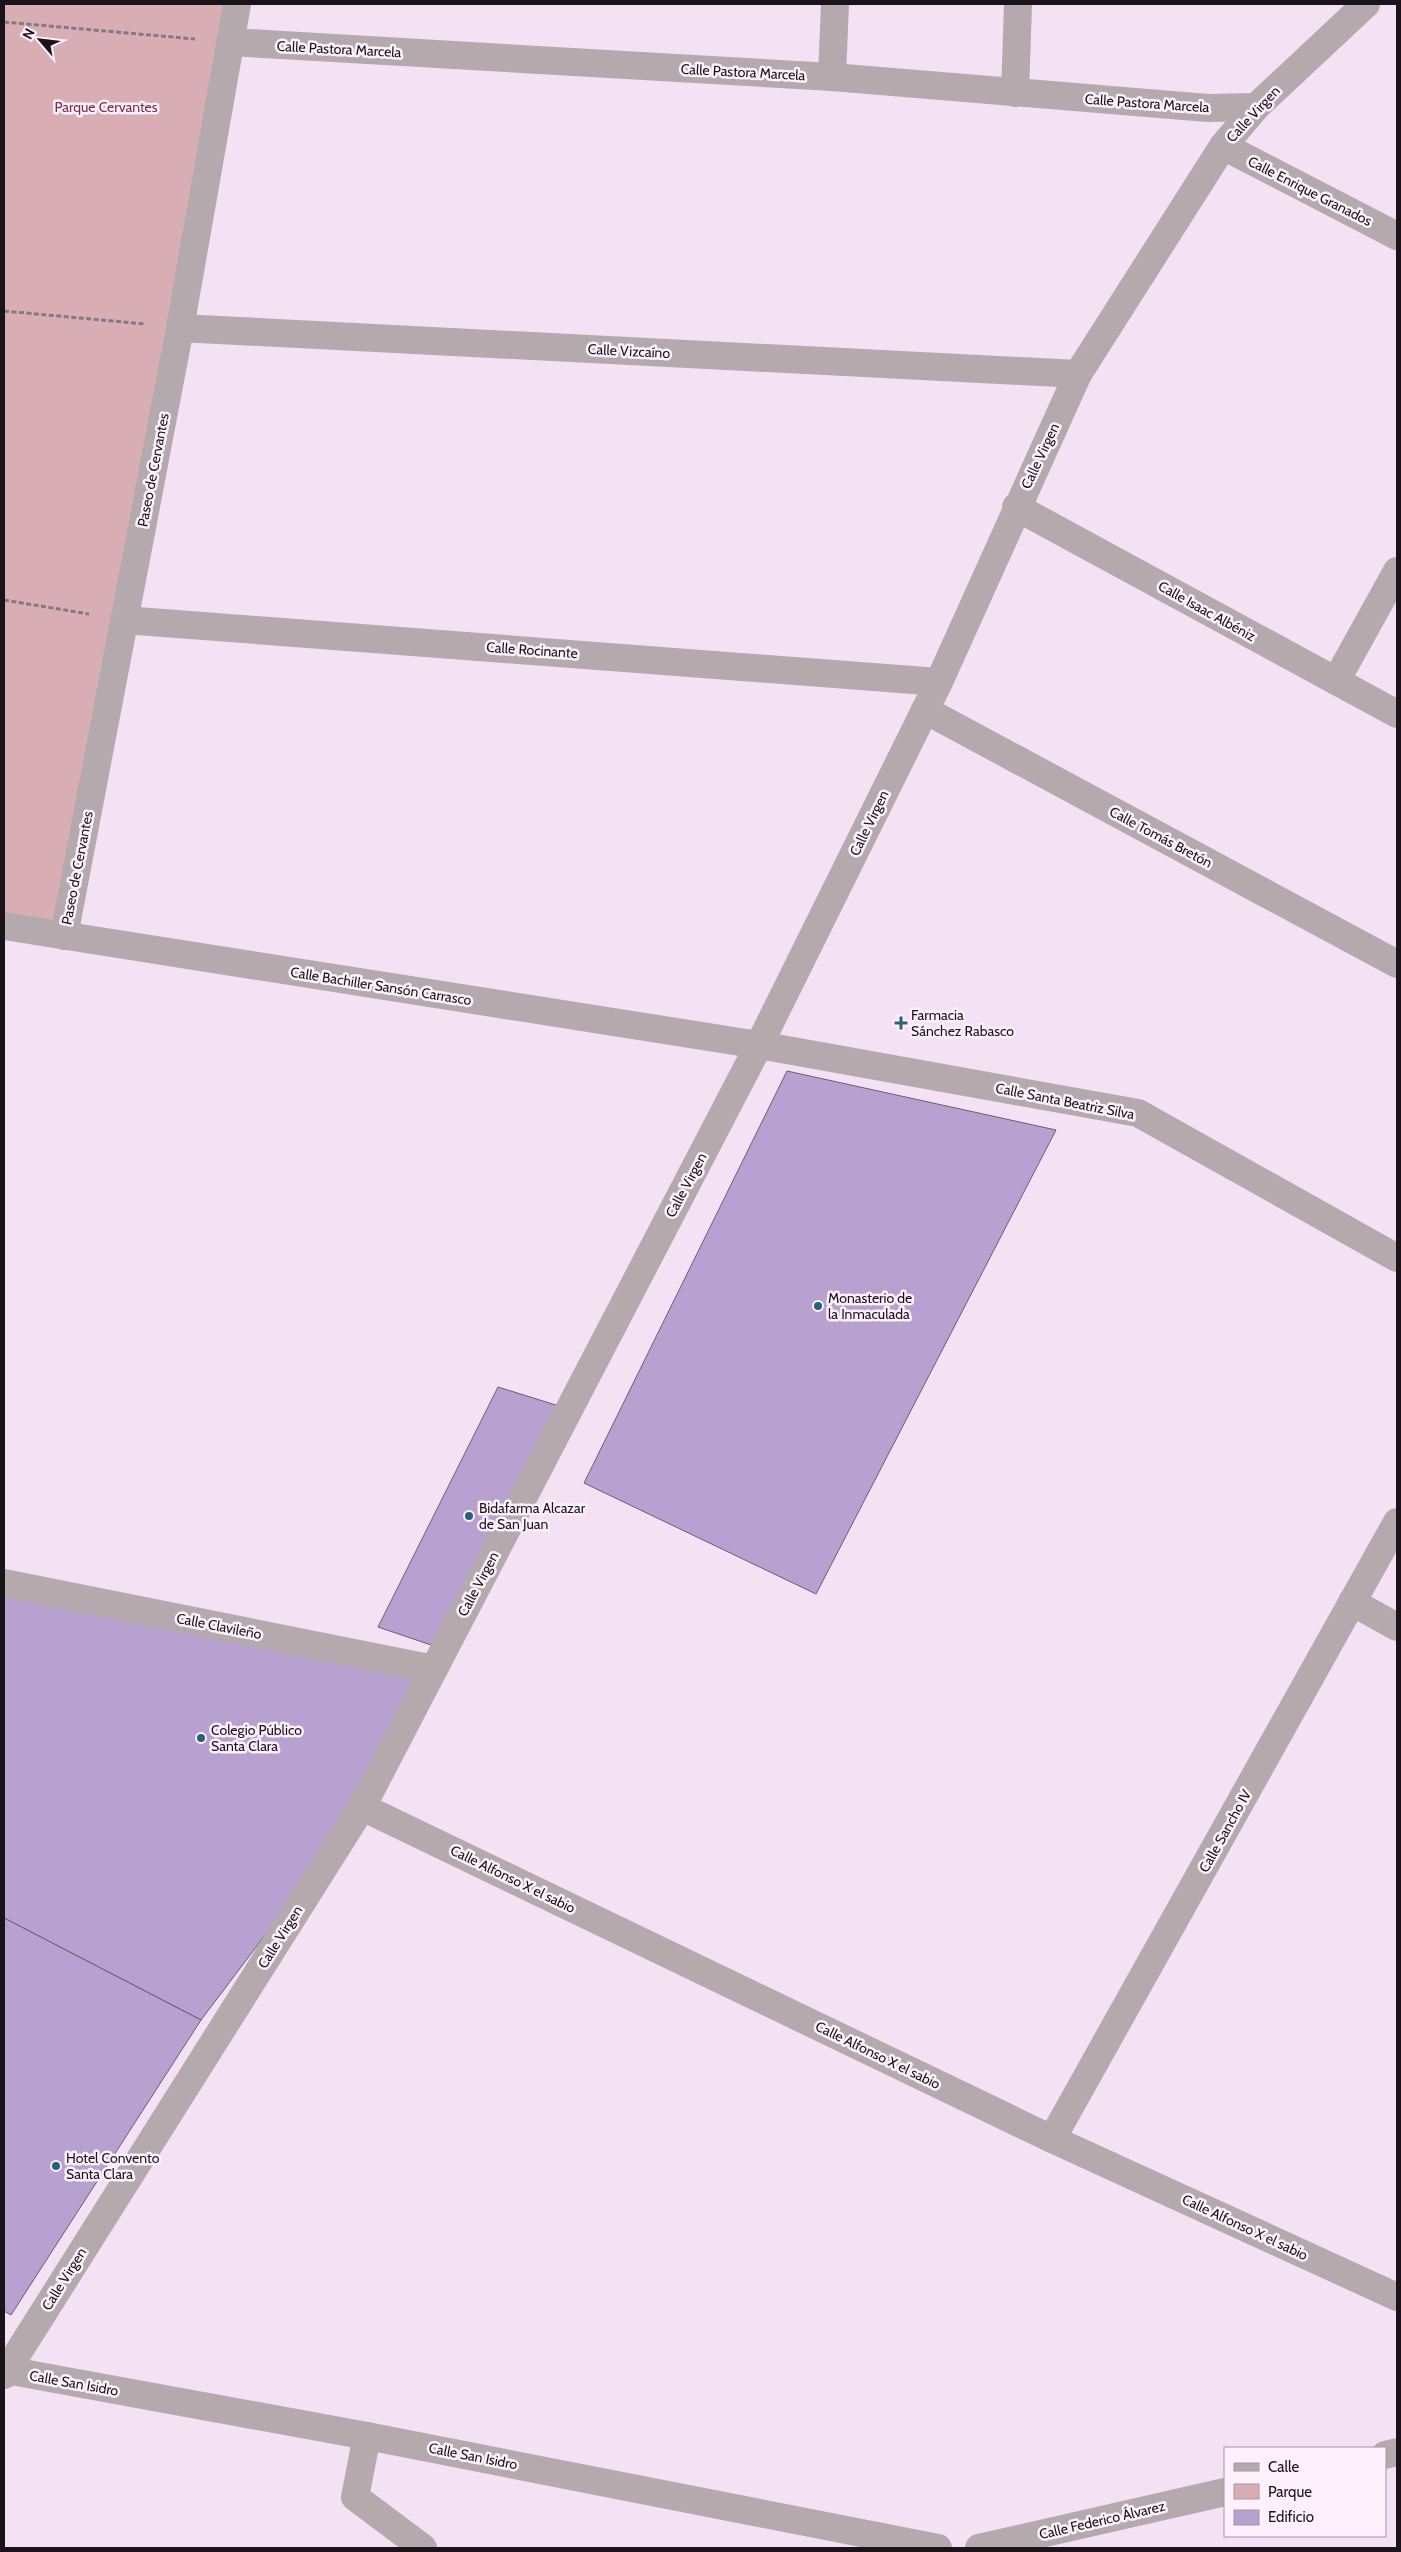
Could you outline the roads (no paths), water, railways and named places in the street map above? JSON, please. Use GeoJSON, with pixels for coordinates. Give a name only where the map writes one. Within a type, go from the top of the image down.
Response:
{"type":"FeatureCollection","features":[{"type":"Feature","properties":{"kind":"street","name":"Paseo de Cervantes"},"geometry":{"type":"LineString","coordinates":[[64,936],[180,328],[238,4]]}},
{"type":"Feature","properties":{"kind":"street"},"geometry":{"type":"LineString","coordinates":[[832,77],[835,4]]}},
{"type":"Feature","properties":{"kind":"street"},"geometry":{"type":"LineString","coordinates":[[1015,93],[1018,4]]}},
{"type":"Feature","properties":{"kind":"street","name":"Calle Virgen"},"geometry":{"type":"LineString","coordinates":[[5,2373],[362,1806],[759,1045],[940,682],[1016,507],[1078,374],[1223,146],[1256,107],[1366,4]]}},
{"type":"Feature","properties":{"kind":"street","name":"Calle Pastora Marcela"},"geometry":{"type":"LineString","coordinates":[[230,42],[832,77],[1208,108],[1256,107]]}},
{"type":"Feature","properties":{"kind":"street","name":"Calle Enrique Granados"},"geometry":{"type":"LineString","coordinates":[[1223,146],[1397,236]]}},
{"type":"Feature","properties":{"kind":"street","name":"Calle Vizcaíno"},"geometry":{"type":"LineString","coordinates":[[180,328],[1078,374]]}},
{"type":"Feature","properties":{"kind":"street","name":"Calle Isaac Albéniz"},"geometry":{"type":"LineString","coordinates":[[1016,507],[1397,714]]}},
{"type":"Feature","properties":{"kind":"street"},"geometry":{"type":"LineString","coordinates":[[1336,681],[1397,572]]}},
{"type":"Feature","properties":{"kind":"street","name":"Calle Rocinante"},"geometry":{"type":"LineString","coordinates":[[124,620],[940,682]]}},
{"type":"Feature","properties":{"kind":"street","name":"Calle Tomás Bretón"},"geometry":{"type":"LineString","coordinates":[[926,710],[1397,964]]}},
{"type":"Feature","properties":{"kind":"street","name":"Calle Bachiller Sansón Carrasco"},"geometry":{"type":"LineString","coordinates":[[4,926],[759,1045]]}},
{"type":"Feature","properties":{"kind":"street","name":"Calle Santa Beatriz Silva"},"geometry":{"type":"LineString","coordinates":[[759,1045],[1138,1113],[1397,1258]]}},
{"type":"Feature","properties":{"kind":"street","name":"Calle Sancho IV"},"geometry":{"type":"LineString","coordinates":[[1052,2139],[1397,1522]]}},
{"type":"Feature","properties":{"kind":"street","name":"Calle Clavileño"},"geometry":{"type":"LineString","coordinates":[[4,1583],[434,1669]]}},
{"type":"Feature","properties":{"kind":"street"},"geometry":{"type":"LineString","coordinates":[[1352,1602],[1397,1627]]}},
{"type":"Feature","properties":{"kind":"street","name":"Calle Alfonso X el sabio"},"geometry":{"type":"LineString","coordinates":[[362,1806],[1052,2139],[1397,2297]]}},
{"type":"Feature","properties":{"kind":"street","name":"Calle San Isidro"},"geometry":{"type":"LineString","coordinates":[[5,2373],[367,2436],[938,2548]]}},
{"type":"Feature","properties":{"kind":"street"},"geometry":{"type":"LineString","coordinates":[[367,2436],[355,2497],[423,2548]]}},
{"type":"Feature","properties":{"kind":"street","name":"Calle Federico Álvarez"},"geometry":{"type":"LineString","coordinates":[[979,2548],[1224,2492]]}},
{"type":"Feature","properties":{"kind":"place","name":"Farmacia Sánchez Rabasco"},"geometry":{"type":"Point","coordinates":[901,1023]}},
{"type":"Feature","properties":{"kind":"place","name":"Monasterio de la Inmaculada"},"geometry":{"type":"Point","coordinates":[818,1306]}},
{"type":"Feature","properties":{"kind":"place","name":"Bidafarma Alcazar de San Juan"},"geometry":{"type":"Point","coordinates":[469,1516]}},
{"type":"Feature","properties":{"kind":"place","name":"Colegio Público Santa Clara"},"geometry":{"type":"Point","coordinates":[201,1738]}},
{"type":"Feature","properties":{"kind":"place","name":"Hotel Convento Santa Clara"},"geometry":{"type":"Point","coordinates":[56,2166]}},
{"type":"Feature","properties":{"kind":"park label","name":"Parque Cervantes"},"geometry":{"type":"Point","coordinates":[106,107]}}]}
